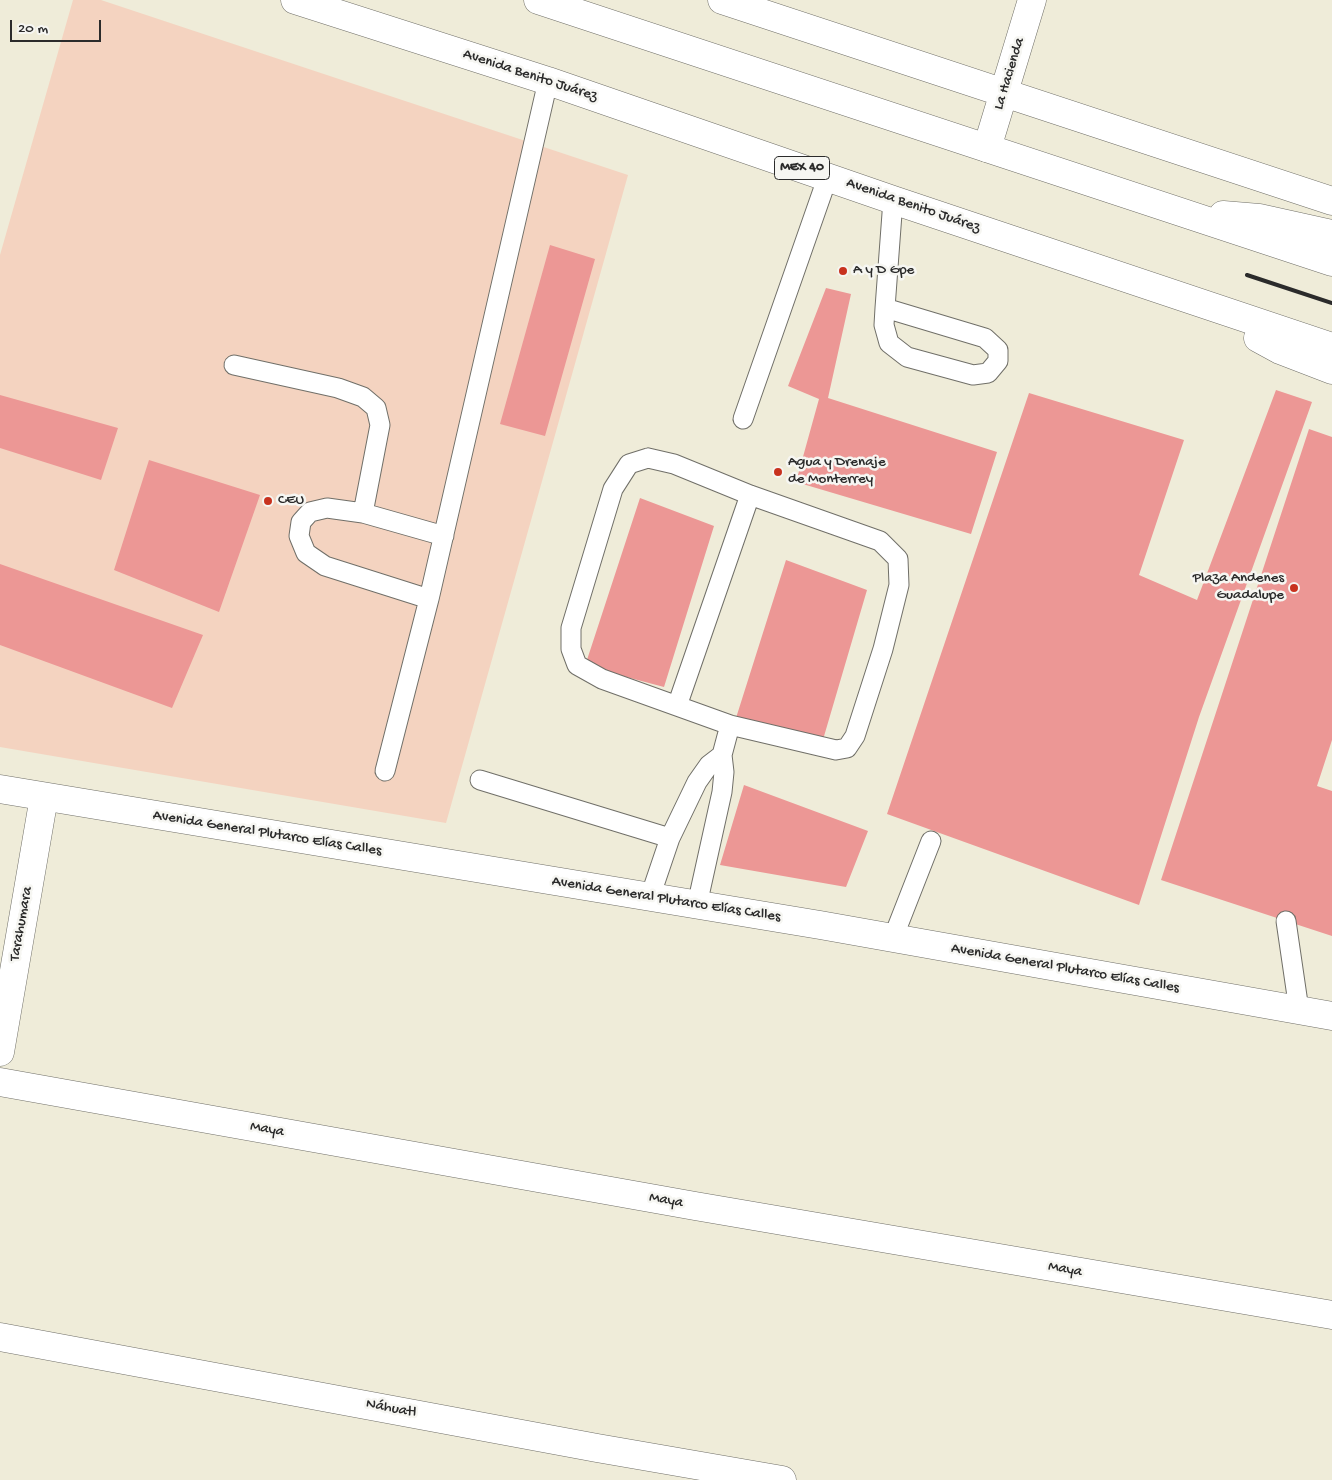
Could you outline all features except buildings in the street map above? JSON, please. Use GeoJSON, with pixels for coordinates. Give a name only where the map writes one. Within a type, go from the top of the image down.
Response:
{"type":"FeatureCollection","features":[{"type":"Feature","properties":{"kind":"street","name":"Avenida Benito Juárez"},"geometry":{"type":"LineString","coordinates":[[295,0],[548,81],[893,200],[1332,347]]}},
{"type":"Feature","properties":{"kind":"street"},"geometry":{"type":"LineString","coordinates":[[538,0],[1332,262]]}},
{"type":"Feature","properties":{"kind":"street"},"geometry":{"type":"LineString","coordinates":[[722,0],[1332,201]]}},
{"type":"Feature","properties":{"kind":"street","name":"La Hacienda"},"geometry":{"type":"LineString","coordinates":[[987,148],[1032,0]]}},
{"type":"Feature","properties":{"kind":"street"},"geometry":{"type":"LineString","coordinates":[[1173,210],[1259,218],[1332,234]]}},
{"type":"Feature","properties":{"kind":"street"},"geometry":{"type":"LineString","coordinates":[[1191,301],[1264,311],[1332,331]]}},
{"type":"Feature","properties":{"kind":"street"},"geometry":{"type":"LineString","coordinates":[[1191,301],[1280,350],[1332,370]]}},
{"type":"Feature","properties":{"kind":"street","name":"Avenida General Plutarco Elías Calles"},"geometry":{"type":"LineString","coordinates":[[0,789],[893,938],[1332,1016]]}},
{"type":"Feature","properties":{"kind":"street","name":"Tarahumara"},"geometry":{"type":"LineString","coordinates":[[0,1052],[44,796]]}},
{"type":"Feature","properties":{"kind":"street","name":"Maya"},"geometry":{"type":"LineString","coordinates":[[0,1082],[675,1203],[1332,1315]]}},
{"type":"Feature","properties":{"kind":"street","name":"Náhuatl"},"geometry":{"type":"LineString","coordinates":[[0,1337],[598,1448],[782,1480]]}},
{"type":"Feature","properties":{"kind":"lane"},"geometry":{"type":"LineString","coordinates":[[385,771],[444,536],[548,81]]}},
{"type":"Feature","properties":{"kind":"lane"},"geometry":{"type":"LineString","coordinates":[[743,419],[828,176]]}},
{"type":"Feature","properties":{"kind":"lane"},"geometry":{"type":"LineString","coordinates":[[884,308],[985,338],[998,350],[998,361],[988,374],[973,375],[907,357],[889,343],[884,325],[884,308],[893,200]]}},
{"type":"Feature","properties":{"kind":"lane"},"geometry":{"type":"LineString","coordinates":[[234,365],[338,388],[363,397],[376,408],[380,425],[362,513]]}},
{"type":"Feature","properties":{"kind":"lane"},"geometry":{"type":"LineString","coordinates":[[648,458],[674,464],[750,495],[880,541],[898,560],[899,585],[883,649],[855,736],[847,748],[836,750],[813,746],[730,725],[678,706],[602,679],[577,665],[571,649],[571,628],[614,489],[629,464],[648,458]]}},
{"type":"Feature","properties":{"kind":"lane"},"geometry":{"type":"LineString","coordinates":[[678,706],[750,495]]}},
{"type":"Feature","properties":{"kind":"lane"},"geometry":{"type":"LineString","coordinates":[[429,599],[325,566],[306,553],[298,536],[301,522],[310,512],[328,508],[362,513],[444,536]]}},
{"type":"Feature","properties":{"kind":"lane"},"geometry":{"type":"LineString","coordinates":[[697,905],[722,792],[724,772],[722,755],[730,725]]}},
{"type":"Feature","properties":{"kind":"lane"},"geometry":{"type":"LineString","coordinates":[[650,897],[670,838],[697,782],[709,765],[722,755]]}},
{"type":"Feature","properties":{"kind":"lane"},"geometry":{"type":"LineString","coordinates":[[480,780],[670,838]]}},
{"type":"Feature","properties":{"kind":"lane"},"geometry":{"type":"LineString","coordinates":[[893,938],[931,841]]}},
{"type":"Feature","properties":{"kind":"lane"},"geometry":{"type":"LineString","coordinates":[[1286,921],[1299,1010]]}},
{"type":"Feature","properties":{"kind":"shaded area","name":"CEU"},"geometry":{"type":"Polygon","coordinates":[[[73,0],[101,0],[628,175],[446,823],[0,747],[0,255],[73,0]]]}},
{"type":"Feature","properties":{"kind":"railway"},"geometry":{"type":"LineString","coordinates":[[1247,275],[1332,303]]}},
{"type":"Feature","properties":{"kind":"place","name":"A y D Gpe"},"geometry":{"type":"Point","coordinates":[843,271]}},
{"type":"Feature","properties":{"kind":"place","name":"Agua y Drenaje de Monterrey"},"geometry":{"type":"Point","coordinates":[778,472]}},
{"type":"Feature","properties":{"kind":"place","name":"CEU"},"geometry":{"type":"Point","coordinates":[268,501]}},
{"type":"Feature","properties":{"kind":"place","name":"Plaza Andenes Guadalupe"},"geometry":{"type":"Point","coordinates":[1294,588]}}]}
